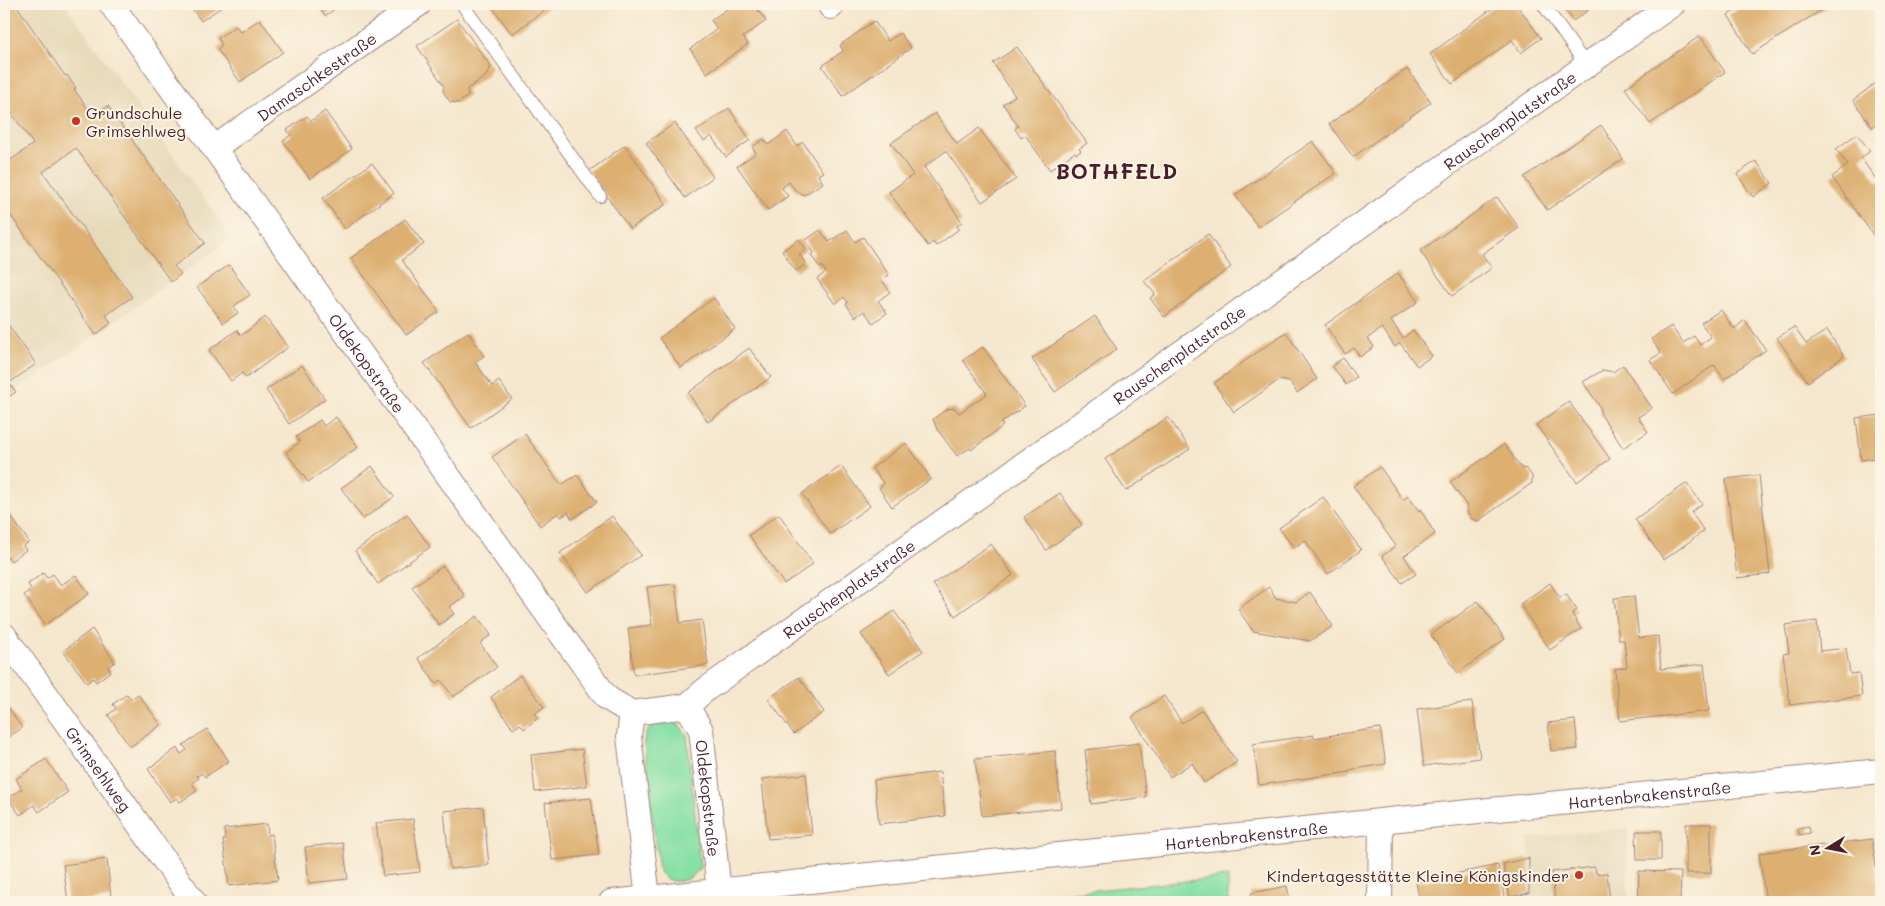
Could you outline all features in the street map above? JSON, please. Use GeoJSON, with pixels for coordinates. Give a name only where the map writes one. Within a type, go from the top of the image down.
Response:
{"type":"FeatureCollection","features":[{"type":"Feature","properties":{"kind":"street","name":"Oldekopstraße"},"geometry":{"type":"LineString","coordinates":[[111,4],[607,698],[632,713]]}},
{"type":"Feature","properties":{"kind":"street","name":"Damaschkestraße"},"geometry":{"type":"LineString","coordinates":[[214,148],[419,4]]}},
{"type":"Feature","properties":{"kind":"street","name":"Rauschenplatstraße"},"geometry":{"type":"LineString","coordinates":[[687,706],[705,690],[1673,4]]}},
{"type":"Feature","properties":{"kind":"street","name":"Grimsehlweg"},"geometry":{"type":"LineString","coordinates":[[4,635],[194,902]]}},
{"type":"Feature","properties":{"kind":"street","name":"Oldekopstraße"},"geometry":{"type":"LineString","coordinates":[[687,706],[701,730],[719,891]]}},
{"type":"Feature","properties":{"kind":"street"},"geometry":{"type":"LineString","coordinates":[[648,898],[629,736],[632,713],[687,706]]}},
{"type":"Feature","properties":{"kind":"street","name":"Hartenbrakenstraße"},"geometry":{"type":"LineString","coordinates":[[611,902],[1881,770]]}},
{"type":"Feature","properties":{"kind":"street"},"geometry":{"type":"LineString","coordinates":[[1380,902],[1381,821]]}},
{"type":"Feature","properties":{"kind":"lane"},"geometry":{"type":"LineString","coordinates":[[462,4],[600,196]]}},
{"type":"Feature","properties":{"kind":"lane"},"geometry":{"type":"LineString","coordinates":[[1542,4],[1586,65]]}},
{"type":"Feature","properties":{"kind":"shaded area","name":"Grundschule Grimsehlweg"},"geometry":{"type":"Polygon","coordinates":[[[4,4],[65,4],[232,238],[4,400],[4,4]]]}},
{"type":"Feature","properties":{"kind":"shaded area","name":"Kindertagesstätte Kleine Königskinder"},"geometry":{"type":"Polygon","coordinates":[[[1628,828],[1628,902],[1529,902],[1529,838],[1628,828]]]}},
{"type":"Feature","properties":{"kind":"green space"},"geometry":{"type":"Polygon","coordinates":[[[667,721],[679,725],[687,735],[700,867],[692,876],[680,881],[669,880],[659,871],[644,745],[647,731],[657,724],[667,721]]]}},
{"type":"Feature","properties":{"kind":"green space"},"geometry":{"type":"Polygon","coordinates":[[[1228,877],[1228,902],[975,902],[1228,877]]]}},
{"type":"Feature","properties":{"kind":"building"},"geometry":{"type":"Polygon","coordinates":[[[4,4],[14,4],[17,6],[65,76],[67,75],[76,88],[74,89],[93,116],[108,106],[205,243],[174,266],[181,274],[171,282],[76,148],[43,172],[132,297],[106,315],[111,323],[96,335],[4,206],[4,165],[33,144],[4,102],[4,4]]]}},
{"type":"Feature","properties":{"kind":"building"},"geometry":{"type":"Polygon","coordinates":[[[189,4],[226,4],[201,21],[189,4]]]}},
{"type":"Feature","properties":{"kind":"building"},"geometry":{"type":"Polygon","coordinates":[[[317,4],[342,4],[325,16],[317,4]]]}},
{"type":"Feature","properties":{"kind":"building"},"geometry":{"type":"Polygon","coordinates":[[[490,4],[553,4],[512,34],[490,4]]]}},
{"type":"Feature","properties":{"kind":"building"},"geometry":{"type":"Polygon","coordinates":[[[734,4],[753,4],[766,21],[743,37],[748,44],[707,73],[690,49],[717,29],[711,20],[734,4]]]}},
{"type":"Feature","properties":{"kind":"building"},"geometry":{"type":"Polygon","coordinates":[[[1498,4],[1516,4],[1541,38],[1521,53],[1512,40],[1452,84],[1430,54],[1498,4]]]}},
{"type":"Feature","properties":{"kind":"building"},"geometry":{"type":"Polygon","coordinates":[[[1561,4],[1597,4],[1573,21],[1561,4]]]}},
{"type":"Feature","properties":{"kind":"building"},"geometry":{"type":"Polygon","coordinates":[[[1746,4],[1831,4],[1752,54],[1728,15],[1746,4]]]}},
{"type":"Feature","properties":{"kind":"building"},"geometry":{"type":"Polygon","coordinates":[[[260,19],[283,52],[240,82],[217,49],[222,45],[218,38],[236,26],[241,32],[260,19]]]}},
{"type":"Feature","properties":{"kind":"building"},"geometry":{"type":"Polygon","coordinates":[[[457,19],[491,67],[486,76],[467,89],[468,96],[458,103],[450,102],[443,91],[444,86],[417,46],[457,19]]]}},
{"type":"Feature","properties":{"kind":"building"},"geometry":{"type":"Polygon","coordinates":[[[874,21],[888,41],[900,33],[911,48],[843,96],[822,66],[843,51],[840,45],[874,21]]]}},
{"type":"Feature","properties":{"kind":"building"},"geometry":{"type":"Polygon","coordinates":[[[1700,36],[1725,72],[1650,124],[1625,88],[1700,36]]]}},
{"type":"Feature","properties":{"kind":"building"},"geometry":{"type":"Polygon","coordinates":[[[1017,47],[1087,143],[1079,149],[1081,151],[1076,154],[1075,152],[1050,170],[1025,135],[1021,138],[1015,129],[1018,126],[1003,104],[1015,96],[993,63],[1017,47]]]}},
{"type":"Feature","properties":{"kind":"building"},"geometry":{"type":"Polygon","coordinates":[[[1407,69],[1431,102],[1353,157],[1329,124],[1407,69]]]}},
{"type":"Feature","properties":{"kind":"building"},"geometry":{"type":"Polygon","coordinates":[[[1880,80],[1881,121],[1872,127],[1853,100],[1880,80]]]}},
{"type":"Feature","properties":{"kind":"building"},"geometry":{"type":"Polygon","coordinates":[[[729,108],[750,140],[726,157],[711,136],[704,141],[696,131],[729,108]]]}},
{"type":"Feature","properties":{"kind":"building"},"geometry":{"type":"Polygon","coordinates":[[[325,111],[352,149],[310,179],[283,141],[291,135],[287,130],[307,116],[311,121],[325,111]]]}},
{"type":"Feature","properties":{"kind":"building"},"geometry":{"type":"Polygon","coordinates":[[[935,113],[957,144],[979,128],[1016,179],[982,202],[946,151],[924,167],[962,222],[957,226],[959,229],[936,246],[933,242],[928,246],[889,192],[913,175],[891,143],[935,113]]]}},
{"type":"Feature","properties":{"kind":"building"},"geometry":{"type":"Polygon","coordinates":[[[675,123],[713,177],[685,198],[646,143],[675,123]]]}},
{"type":"Feature","properties":{"kind":"building"},"geometry":{"type":"Polygon","coordinates":[[[1601,125],[1623,159],[1547,210],[1524,177],[1601,125]]]}},
{"type":"Feature","properties":{"kind":"building"},"geometry":{"type":"Polygon","coordinates":[[[787,131],[797,146],[803,142],[823,172],[818,175],[823,183],[804,195],[796,191],[789,182],[782,188],[788,196],[768,210],[737,166],[756,153],[752,147],[764,139],[768,145],[787,131]]]}},
{"type":"Feature","properties":{"kind":"building"},"geometry":{"type":"Polygon","coordinates":[[[1857,134],[1870,151],[1861,158],[1878,182],[1880,181],[1881,183],[1881,235],[1876,239],[1832,177],[1848,165],[1836,149],[1857,134]]]}},
{"type":"Feature","properties":{"kind":"building"},"geometry":{"type":"Polygon","coordinates":[[[1313,141],[1336,173],[1258,227],[1235,195],[1313,141]]]}},
{"type":"Feature","properties":{"kind":"building"},"geometry":{"type":"Polygon","coordinates":[[[625,145],[666,204],[630,229],[589,171],[625,145]]]}},
{"type":"Feature","properties":{"kind":"building"},"geometry":{"type":"Polygon","coordinates":[[[1756,161],[1772,183],[1753,197],[1737,174],[1756,161]]]}},
{"type":"Feature","properties":{"kind":"building"},"geometry":{"type":"Polygon","coordinates":[[[372,163],[394,193],[345,229],[323,198],[372,163]]]}},
{"type":"Feature","properties":{"kind":"building"},"geometry":{"type":"Polygon","coordinates":[[[1497,197],[1519,228],[1482,254],[1492,268],[1452,296],[1420,251],[1497,197]]]}},
{"type":"Feature","properties":{"kind":"building"},"geometry":{"type":"Polygon","coordinates":[[[405,219],[424,244],[402,260],[439,312],[406,335],[351,258],[405,219]]]}},
{"type":"Feature","properties":{"kind":"building"},"geometry":{"type":"Polygon","coordinates":[[[820,230],[829,242],[847,230],[855,242],[863,237],[889,275],[882,280],[890,292],[878,301],[887,313],[873,323],[864,311],[855,317],[846,304],[848,303],[844,297],[835,304],[817,279],[826,272],[822,266],[820,268],[811,255],[814,253],[806,240],[820,230]]]}},
{"type":"Feature","properties":{"kind":"building"},"geometry":{"type":"Polygon","coordinates":[[[1208,234],[1231,267],[1164,317],[1150,298],[1155,294],[1144,281],[1208,234]]]}},
{"type":"Feature","properties":{"kind":"building"},"geometry":{"type":"Polygon","coordinates":[[[799,239],[806,249],[799,254],[806,264],[796,271],[782,251],[799,239]]]}},
{"type":"Feature","properties":{"kind":"building"},"geometry":{"type":"Polygon","coordinates":[[[229,265],[250,295],[234,306],[238,313],[223,323],[197,287],[229,265]]]}},
{"type":"Feature","properties":{"kind":"building"},"geometry":{"type":"Polygon","coordinates":[[[1398,273],[1418,302],[1391,321],[1403,338],[1413,330],[1432,356],[1417,366],[1400,343],[1395,347],[1382,328],[1368,338],[1374,347],[1360,357],[1354,348],[1345,354],[1325,325],[1398,273]]]}},
{"type":"Feature","properties":{"kind":"building"},"geometry":{"type":"Polygon","coordinates":[[[714,298],[735,329],[681,368],[659,338],[714,298]]]}},
{"type":"Feature","properties":{"kind":"building"},"geometry":{"type":"Polygon","coordinates":[[[1721,310],[1734,329],[1745,320],[1766,350],[1724,379],[1714,365],[1673,394],[1650,360],[1661,353],[1651,339],[1671,326],[1683,343],[1694,336],[1700,345],[1711,337],[1701,323],[1721,310]]]}},
{"type":"Feature","properties":{"kind":"building"},"geometry":{"type":"Polygon","coordinates":[[[1095,316],[1117,349],[1055,392],[1032,359],[1095,316]]]}},
{"type":"Feature","properties":{"kind":"building"},"geometry":{"type":"Polygon","coordinates":[[[265,317],[288,347],[246,378],[242,373],[231,381],[209,350],[237,330],[241,336],[265,317]]]}},
{"type":"Feature","properties":{"kind":"building"},"geometry":{"type":"Polygon","coordinates":[[[4,319],[36,364],[9,383],[16,392],[4,400],[4,319]]]}},
{"type":"Feature","properties":{"kind":"building"},"geometry":{"type":"Polygon","coordinates":[[[1794,327],[1806,344],[1827,330],[1844,356],[1808,382],[1777,338],[1794,327]]]}},
{"type":"Feature","properties":{"kind":"building"},"geometry":{"type":"Polygon","coordinates":[[[468,332],[484,356],[475,362],[492,386],[499,381],[512,399],[471,428],[424,363],[468,332]]]}},
{"type":"Feature","properties":{"kind":"building"},"geometry":{"type":"Polygon","coordinates":[[[1286,332],[1317,379],[1297,393],[1290,382],[1279,380],[1234,412],[1214,383],[1286,332]]]}},
{"type":"Feature","properties":{"kind":"building"},"geometry":{"type":"Polygon","coordinates":[[[983,347],[1025,406],[1001,423],[1003,426],[971,450],[970,448],[957,456],[937,429],[933,419],[947,409],[955,408],[959,413],[987,394],[963,360],[983,347]]]}},
{"type":"Feature","properties":{"kind":"building"},"geometry":{"type":"Polygon","coordinates":[[[749,348],[771,377],[708,422],[688,393],[749,348]]]}},
{"type":"Feature","properties":{"kind":"building"},"geometry":{"type":"Polygon","coordinates":[[[1343,358],[1356,377],[1346,385],[1332,366],[1343,358]]]}},
{"type":"Feature","properties":{"kind":"building"},"geometry":{"type":"Polygon","coordinates":[[[302,365],[325,399],[289,424],[266,390],[302,365]]]}},
{"type":"Feature","properties":{"kind":"building"},"geometry":{"type":"Polygon","coordinates":[[[1623,365],[1652,408],[1638,417],[1648,432],[1623,448],[1600,413],[1600,407],[1583,382],[1603,370],[1613,372],[1623,365]]]}},
{"type":"Feature","properties":{"kind":"building"},"geometry":{"type":"Polygon","coordinates":[[[1569,402],[1610,459],[1577,482],[1536,425],[1569,402]]]}},
{"type":"Feature","properties":{"kind":"building"},"geometry":{"type":"Polygon","coordinates":[[[1881,415],[1881,457],[1861,460],[1856,418],[1881,415]]]}},
{"type":"Feature","properties":{"kind":"building"},"geometry":{"type":"Polygon","coordinates":[[[336,417],[358,447],[308,482],[286,452],[300,442],[296,437],[320,420],[324,426],[336,417]]]}},
{"type":"Feature","properties":{"kind":"building"},"geometry":{"type":"Polygon","coordinates":[[[1168,417],[1190,449],[1126,491],[1105,459],[1168,417]]]}},
{"type":"Feature","properties":{"kind":"building"},"geometry":{"type":"Polygon","coordinates":[[[525,434],[561,485],[577,475],[597,502],[572,519],[568,512],[561,517],[558,513],[540,526],[492,457],[525,434]]]}},
{"type":"Feature","properties":{"kind":"building"},"geometry":{"type":"Polygon","coordinates":[[[906,443],[931,479],[892,507],[879,488],[884,484],[872,468],[906,443]]]}},
{"type":"Feature","properties":{"kind":"building"},"geometry":{"type":"Polygon","coordinates":[[[1504,444],[1521,468],[1527,469],[1532,476],[1532,483],[1478,521],[1472,519],[1467,512],[1467,506],[1450,482],[1504,444]]]}},
{"type":"Feature","properties":{"kind":"building"},"geometry":{"type":"Polygon","coordinates":[[[372,466],[394,497],[363,519],[341,488],[372,466]]]}},
{"type":"Feature","properties":{"kind":"building"},"geometry":{"type":"Polygon","coordinates":[[[841,466],[870,506],[830,534],[802,494],[841,466]]]}},
{"type":"Feature","properties":{"kind":"building"},"geometry":{"type":"Polygon","coordinates":[[[1380,467],[1403,500],[1408,496],[1419,511],[1420,509],[1435,534],[1404,556],[1416,574],[1402,583],[1382,556],[1396,546],[1353,486],[1380,467]]]}},
{"type":"Feature","properties":{"kind":"building"},"geometry":{"type":"Polygon","coordinates":[[[1759,475],[1770,574],[1737,578],[1726,479],[1759,475]]]}},
{"type":"Feature","properties":{"kind":"building"},"geometry":{"type":"Polygon","coordinates":[[[1687,483],[1702,504],[1691,512],[1704,531],[1664,560],[1635,519],[1687,483]]]}},
{"type":"Feature","properties":{"kind":"building"},"geometry":{"type":"Polygon","coordinates":[[[1060,493],[1082,525],[1046,550],[1024,517],[1060,493]]]}},
{"type":"Feature","properties":{"kind":"building"},"geometry":{"type":"Polygon","coordinates":[[[1323,497],[1361,550],[1328,574],[1305,540],[1294,548],[1279,528],[1323,497]]]}},
{"type":"Feature","properties":{"kind":"building"},"geometry":{"type":"Polygon","coordinates":[[[6,509],[29,542],[23,546],[26,550],[11,561],[8,557],[4,561],[4,511],[6,509]]]}},
{"type":"Feature","properties":{"kind":"building"},"geometry":{"type":"Polygon","coordinates":[[[407,514],[430,547],[378,584],[355,551],[407,514]]]}},
{"type":"Feature","properties":{"kind":"building"},"geometry":{"type":"Polygon","coordinates":[[[779,514],[813,564],[784,584],[749,535],[779,514]]]}},
{"type":"Feature","properties":{"kind":"building"},"geometry":{"type":"Polygon","coordinates":[[[612,516],[641,555],[588,592],[560,553],[612,516]]]}},
{"type":"Feature","properties":{"kind":"building"},"geometry":{"type":"Polygon","coordinates":[[[991,544],[1013,575],[955,616],[933,584],[991,544]]]}},
{"type":"Feature","properties":{"kind":"building"},"geometry":{"type":"Polygon","coordinates":[[[443,566],[465,596],[449,607],[454,614],[439,625],[412,587],[443,566]]]}},
{"type":"Feature","properties":{"kind":"building"},"geometry":{"type":"Polygon","coordinates":[[[43,573],[47,578],[53,574],[61,585],[76,575],[89,594],[45,625],[24,595],[31,589],[28,584],[43,573]]]}},
{"type":"Feature","properties":{"kind":"building"},"geometry":{"type":"Polygon","coordinates":[[[1550,583],[1560,598],[1566,594],[1577,610],[1572,614],[1581,629],[1550,650],[1520,604],[1550,583]]]}},
{"type":"Feature","properties":{"kind":"building"},"geometry":{"type":"Polygon","coordinates":[[[675,584],[680,623],[702,620],[708,665],[634,675],[628,628],[652,625],[647,587],[675,584]]]}},
{"type":"Feature","properties":{"kind":"building"},"geometry":{"type":"Polygon","coordinates":[[[1269,587],[1276,598],[1296,602],[1310,592],[1333,626],[1310,641],[1253,631],[1238,609],[1269,587]]]}},
{"type":"Feature","properties":{"kind":"building"},"geometry":{"type":"Polygon","coordinates":[[[1634,596],[1639,638],[1658,636],[1661,669],[1704,664],[1709,711],[1620,721],[1615,669],[1627,667],[1624,640],[1619,640],[1614,598],[1634,596]]]}},
{"type":"Feature","properties":{"kind":"building"},"geometry":{"type":"Polygon","coordinates":[[[1478,601],[1505,639],[1458,673],[1431,635],[1478,601]]]}},
{"type":"Feature","properties":{"kind":"building"},"geometry":{"type":"Polygon","coordinates":[[[894,611],[923,651],[889,674],[861,634],[894,611]]]}},
{"type":"Feature","properties":{"kind":"building"},"geometry":{"type":"Polygon","coordinates":[[[477,616],[491,635],[480,643],[497,667],[453,697],[441,680],[436,684],[418,658],[477,616]]]}},
{"type":"Feature","properties":{"kind":"building"},"geometry":{"type":"Polygon","coordinates":[[[1817,621],[1820,651],[1846,648],[1850,674],[1859,673],[1862,696],[1790,705],[1783,654],[1789,653],[1785,625],[1817,621]]]}},
{"type":"Feature","properties":{"kind":"building"},"geometry":{"type":"Polygon","coordinates":[[[92,629],[115,662],[108,667],[111,671],[96,682],[93,678],[87,683],[63,651],[92,629]]]}},
{"type":"Feature","properties":{"kind":"building"},"geometry":{"type":"Polygon","coordinates":[[[520,675],[544,707],[534,714],[538,718],[524,729],[520,724],[513,729],[491,697],[520,675]]]}},
{"type":"Feature","properties":{"kind":"building"},"geometry":{"type":"Polygon","coordinates":[[[799,677],[824,712],[794,734],[768,699],[799,677]]]}},
{"type":"Feature","properties":{"kind":"building"},"geometry":{"type":"Polygon","coordinates":[[[127,694],[131,699],[138,694],[161,725],[130,747],[108,715],[116,709],[113,704],[127,694]]]}},
{"type":"Feature","properties":{"kind":"building"},"geometry":{"type":"Polygon","coordinates":[[[1164,696],[1182,723],[1202,710],[1237,762],[1204,783],[1192,763],[1170,777],[1132,717],[1164,696]]]}},
{"type":"Feature","properties":{"kind":"building"},"geometry":{"type":"Polygon","coordinates":[[[4,701],[22,728],[4,740],[4,701]]]}},
{"type":"Feature","properties":{"kind":"building"},"geometry":{"type":"Polygon","coordinates":[[[1472,702],[1480,758],[1424,766],[1417,709],[1472,702]]]}},
{"type":"Feature","properties":{"kind":"building"},"geometry":{"type":"Polygon","coordinates":[[[1575,720],[1578,749],[1551,751],[1548,723],[1575,720]]]}},
{"type":"Feature","properties":{"kind":"building"},"geometry":{"type":"Polygon","coordinates":[[[1380,728],[1386,764],[1349,770],[1350,772],[1259,785],[1253,744],[1314,735],[1314,738],[1380,728]]]}},
{"type":"Feature","properties":{"kind":"building"},"geometry":{"type":"Polygon","coordinates":[[[207,729],[229,761],[205,777],[202,773],[197,776],[199,778],[192,783],[197,791],[180,802],[177,798],[170,802],[148,769],[177,748],[181,754],[187,750],[183,745],[207,729]]]}},
{"type":"Feature","properties":{"kind":"building"},"geometry":{"type":"Polygon","coordinates":[[[1139,743],[1146,797],[1091,804],[1085,750],[1139,743]]]}},
{"type":"Feature","properties":{"kind":"building"},"geometry":{"type":"Polygon","coordinates":[[[582,749],[587,786],[535,792],[531,755],[582,749]]]}},
{"type":"Feature","properties":{"kind":"building"},"geometry":{"type":"Polygon","coordinates":[[[1055,751],[1061,808],[982,816],[975,759],[1055,751]]]}},
{"type":"Feature","properties":{"kind":"building"},"geometry":{"type":"Polygon","coordinates":[[[46,759],[68,792],[39,812],[34,805],[20,815],[8,798],[22,789],[16,779],[46,759]]]}},
{"type":"Feature","properties":{"kind":"building"},"geometry":{"type":"Polygon","coordinates":[[[940,772],[945,816],[879,824],[874,780],[940,772]]]}},
{"type":"Feature","properties":{"kind":"building"},"geometry":{"type":"Polygon","coordinates":[[[806,774],[812,835],[768,839],[762,779],[806,774]]]}},
{"type":"Feature","properties":{"kind":"building"},"geometry":{"type":"Polygon","coordinates":[[[591,798],[599,855],[552,860],[545,803],[591,798]]]}},
{"type":"Feature","properties":{"kind":"building"},"geometry":{"type":"Polygon","coordinates":[[[483,807],[489,865],[450,869],[444,811],[483,807]]]}},
{"type":"Feature","properties":{"kind":"building"},"geometry":{"type":"Polygon","coordinates":[[[413,819],[420,872],[383,876],[376,823],[413,819]]]}},
{"type":"Feature","properties":{"kind":"building"},"geometry":{"type":"Polygon","coordinates":[[[267,824],[268,835],[272,834],[278,880],[229,886],[223,840],[225,840],[224,829],[267,824]]]}},
{"type":"Feature","properties":{"kind":"building"},"geometry":{"type":"Polygon","coordinates":[[[1686,824],[1711,824],[1711,873],[1686,873],[1686,824]]]}},
{"type":"Feature","properties":{"kind":"building"},"geometry":{"type":"Polygon","coordinates":[[[1809,826],[1810,833],[1799,835],[1798,828],[1809,826]]]}},
{"type":"Feature","properties":{"kind":"building"},"geometry":{"type":"Polygon","coordinates":[[[1636,831],[1661,831],[1661,860],[1637,860],[1636,831]]]}},
{"type":"Feature","properties":{"kind":"building"},"geometry":{"type":"Polygon","coordinates":[[[1872,839],[1881,902],[1766,902],[1759,853],[1872,839]]]}},
{"type":"Feature","properties":{"kind":"building"},"geometry":{"type":"Polygon","coordinates":[[[343,843],[348,879],[309,883],[305,847],[343,843]]]}},
{"type":"Feature","properties":{"kind":"building"},"geometry":{"type":"Polygon","coordinates":[[[1529,858],[1529,893],[1510,897],[1503,864],[1529,858]]]}},
{"type":"Feature","properties":{"kind":"building"},"geometry":{"type":"Polygon","coordinates":[[[107,859],[111,898],[68,902],[63,865],[107,859]]]}},
{"type":"Feature","properties":{"kind":"building"},"geometry":{"type":"Polygon","coordinates":[[[1498,865],[1505,902],[1420,902],[1416,882],[1498,865]]]}},
{"type":"Feature","properties":{"kind":"building"},"geometry":{"type":"Polygon","coordinates":[[[1595,867],[1596,874],[1607,873],[1610,901],[1555,902],[1552,872],[1595,867]]]}},
{"type":"Feature","properties":{"kind":"building"},"geometry":{"type":"Polygon","coordinates":[[[1639,871],[1681,872],[1680,902],[1638,902],[1639,871]]]}},
{"type":"Feature","properties":{"kind":"building"},"geometry":{"type":"Polygon","coordinates":[[[1287,886],[1290,902],[1253,902],[1251,893],[1287,886]]]}},
{"type":"Feature","properties":{"kind":"place","name":"Grundschule Grimsehlweg"},"geometry":{"type":"Point","coordinates":[76,121]}},
{"type":"Feature","properties":{"kind":"place","name":"Kindertagesstätte Kleine Königskinder"},"geometry":{"type":"Point","coordinates":[1579,875]}},
{"type":"Feature","properties":{"kind":"district","name":"BOTHFELD"},"geometry":{"type":"Point","coordinates":[1117,170]}}]}
